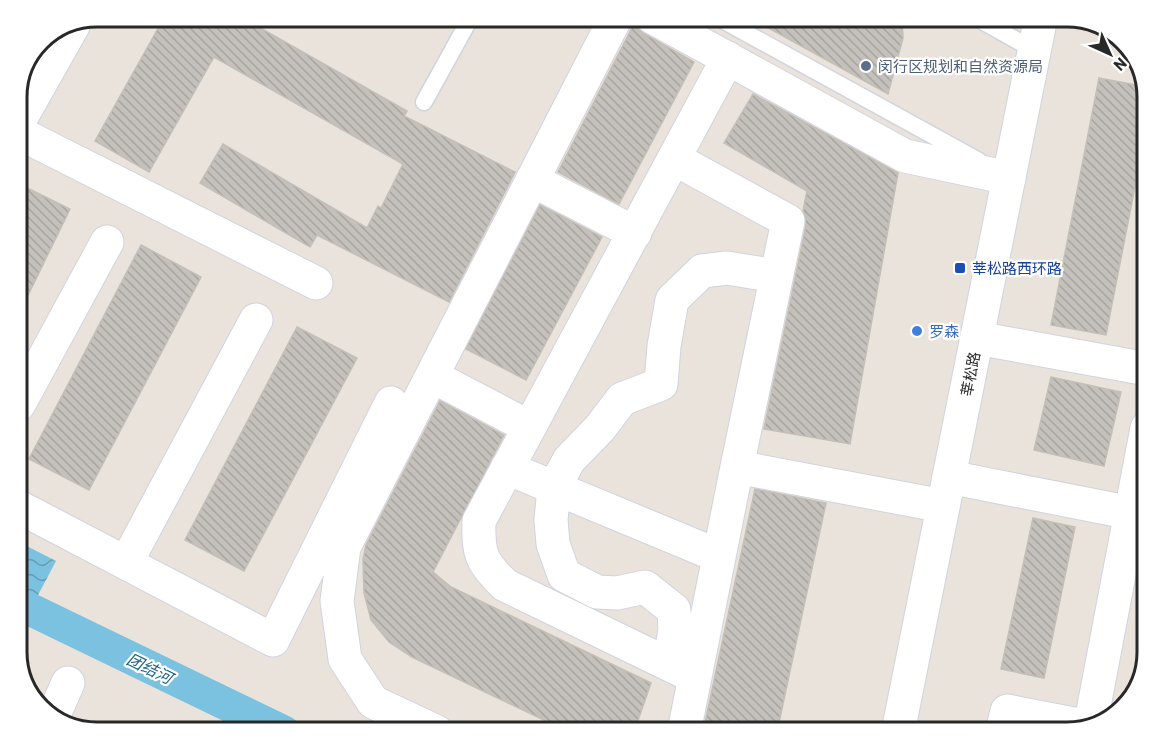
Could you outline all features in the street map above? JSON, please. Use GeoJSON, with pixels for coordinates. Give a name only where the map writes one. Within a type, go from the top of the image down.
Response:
{"type":"FeatureCollection","features":[{"type":"Feature","properties":{"kind":"street"},"geometry":{"type":"LineString","coordinates":[[416,722],[373,702],[345,659],[337,601],[344,548],[610,27]]}},
{"type":"Feature","properties":{"kind":"street"},"geometry":{"type":"LineString","coordinates":[[672,27],[905,156],[1009,178]]}},
{"type":"Feature","properties":{"kind":"street","name":"莘松路"},"geometry":{"type":"LineString","coordinates":[[900,722],[1039,27]]}},
{"type":"Feature","properties":{"kind":"street"},"geometry":{"type":"LineString","coordinates":[[27,108],[71,32]]}},
{"type":"Feature","properties":{"kind":"street"},"geometry":{"type":"LineString","coordinates":[[682,671],[505,585],[487,567],[478,545],[479,521],[728,58]]}},
{"type":"Feature","properties":{"kind":"street"},"geometry":{"type":"LineString","coordinates":[[27,137],[315,283]]}},
{"type":"Feature","properties":{"kind":"street"},"geometry":{"type":"LineString","coordinates":[[675,159],[788,221],[719,556],[682,671]]}},
{"type":"Feature","properties":{"kind":"street"},"geometry":{"type":"LineString","coordinates":[[532,180],[635,233]]}},
{"type":"Feature","properties":{"kind":"street"},"geometry":{"type":"LineString","coordinates":[[27,389],[107,242]]}},
{"type":"Feature","properties":{"kind":"street"},"geometry":{"type":"LineString","coordinates":[[684,722],[682,671],[674,610],[645,587],[617,593],[597,592],[564,575],[553,544],[551,520],[554,488],[569,460],[600,428],[622,399],[661,384],[664,346],[672,300],[702,271],[726,268],[776,276]]}},
{"type":"Feature","properties":{"kind":"street"},"geometry":{"type":"LineString","coordinates":[[126,563],[256,320]]}},
{"type":"Feature","properties":{"kind":"street"},"geometry":{"type":"LineString","coordinates":[[977,338],[1137,367]]}},
{"type":"Feature","properties":{"kind":"street"},"geometry":{"type":"LineString","coordinates":[[432,376],[529,428]]}},
{"type":"Feature","properties":{"kind":"street"},"geometry":{"type":"LineString","coordinates":[[27,511],[273,640],[391,403]]}},
{"type":"Feature","properties":{"kind":"street"},"geometry":{"type":"LineString","coordinates":[[737,467],[1137,514]]}},
{"type":"Feature","properties":{"kind":"street"},"geometry":{"type":"LineString","coordinates":[[507,468],[719,556]]}},
{"type":"Feature","properties":{"kind":"street"},"geometry":{"type":"LineString","coordinates":[[1091,718],[1137,523]]}},
{"type":"Feature","properties":{"kind":"street"},"geometry":{"type":"LineString","coordinates":[[56,709],[68,683]]}},
{"type":"Feature","properties":{"kind":"street"},"geometry":{"type":"LineString","coordinates":[[1004,722],[1007,711],[1063,722]]}},
{"type":"Feature","properties":{"kind":"lane"},"geometry":{"type":"LineString","coordinates":[[424,102],[465,27]]}},
{"type":"Feature","properties":{"kind":"lane"},"geometry":{"type":"LineString","coordinates":[[737,27],[1009,178]]}},
{"type":"Feature","properties":{"kind":"lane"},"geometry":{"type":"LineString","coordinates":[[994,27],[1034,50]]}},
{"type":"Feature","properties":{"kind":"water"},"geometry":{"type":"Polygon","coordinates":[[[27,546],[56,561],[27,616],[27,546]]]}},
{"type":"Feature","properties":{"kind":"building"},"geometry":{"type":"Polygon","coordinates":[[[159,27],[258,27],[407,111],[404,116],[515,172],[449,302],[317,235],[310,247],[200,183],[223,144],[367,228],[378,206],[381,208],[403,164],[214,57],[149,172],[95,141],[159,27]]]}},
{"type":"Feature","properties":{"kind":"building"},"geometry":{"type":"Polygon","coordinates":[[[632,27],[694,62],[619,204],[558,172],[632,27]]]}},
{"type":"Feature","properties":{"kind":"building","name":"闵行区规划和自然资源局"},"geometry":{"type":"Polygon","coordinates":[[[767,27],[902,27],[903,38],[888,94],[767,27]]]}},
{"type":"Feature","properties":{"kind":"building"},"geometry":{"type":"Polygon","coordinates":[[[1099,78],[1136,85],[1137,176],[1106,335],[1051,325],[1099,78]]]}},
{"type":"Feature","properties":{"kind":"building"},"geometry":{"type":"Polygon","coordinates":[[[753,94],[898,173],[850,444],[764,429],[806,225],[803,211],[807,191],[724,143],[753,94]]]}},
{"type":"Feature","properties":{"kind":"building"},"geometry":{"type":"Polygon","coordinates":[[[27,188],[70,209],[27,297],[27,188]]]}},
{"type":"Feature","properties":{"kind":"building"},"geometry":{"type":"Polygon","coordinates":[[[540,205],[602,237],[526,380],[466,349],[540,205]]]}},
{"type":"Feature","properties":{"kind":"building"},"geometry":{"type":"Polygon","coordinates":[[[141,245],[201,277],[89,490],[29,459],[141,245]]]}},
{"type":"Feature","properties":{"kind":"building"},"geometry":{"type":"Polygon","coordinates":[[[297,327],[357,358],[244,571],[185,540],[297,327]]]}},
{"type":"Feature","properties":{"kind":"building"},"geometry":{"type":"Polygon","coordinates":[[[1051,377],[1121,392],[1104,466],[1034,450],[1051,377]]]}},
{"type":"Feature","properties":{"kind":"building"},"geometry":{"type":"Polygon","coordinates":[[[440,401],[504,435],[433,572],[451,587],[651,683],[637,722],[548,722],[412,657],[389,642],[371,620],[364,593],[363,559],[366,545],[440,401]]]}},
{"type":"Feature","properties":{"kind":"building"},"geometry":{"type":"Polygon","coordinates":[[[755,489],[826,503],[779,722],[705,722],[755,489]]]}},
{"type":"Feature","properties":{"kind":"building"},"geometry":{"type":"Polygon","coordinates":[[[1033,518],[1075,527],[1044,678],[1001,669],[1033,518]]]}},
{"type":"Feature","properties":{"kind":"waterway","name":"团结河"},"geometry":{"type":"LineString","coordinates":[[27,608],[263,722]]}},
{"type":"Feature","properties":{"kind":"place","name":"闵行区规划和自然资源局"},"geometry":{"type":"Point","coordinates":[866,66]}},
{"type":"Feature","properties":{"kind":"place","name":"莘松路西环路"},"geometry":{"type":"Point","coordinates":[960,268]}},
{"type":"Feature","properties":{"kind":"place","name":"罗森"},"geometry":{"type":"Point","coordinates":[917,331]}}]}
